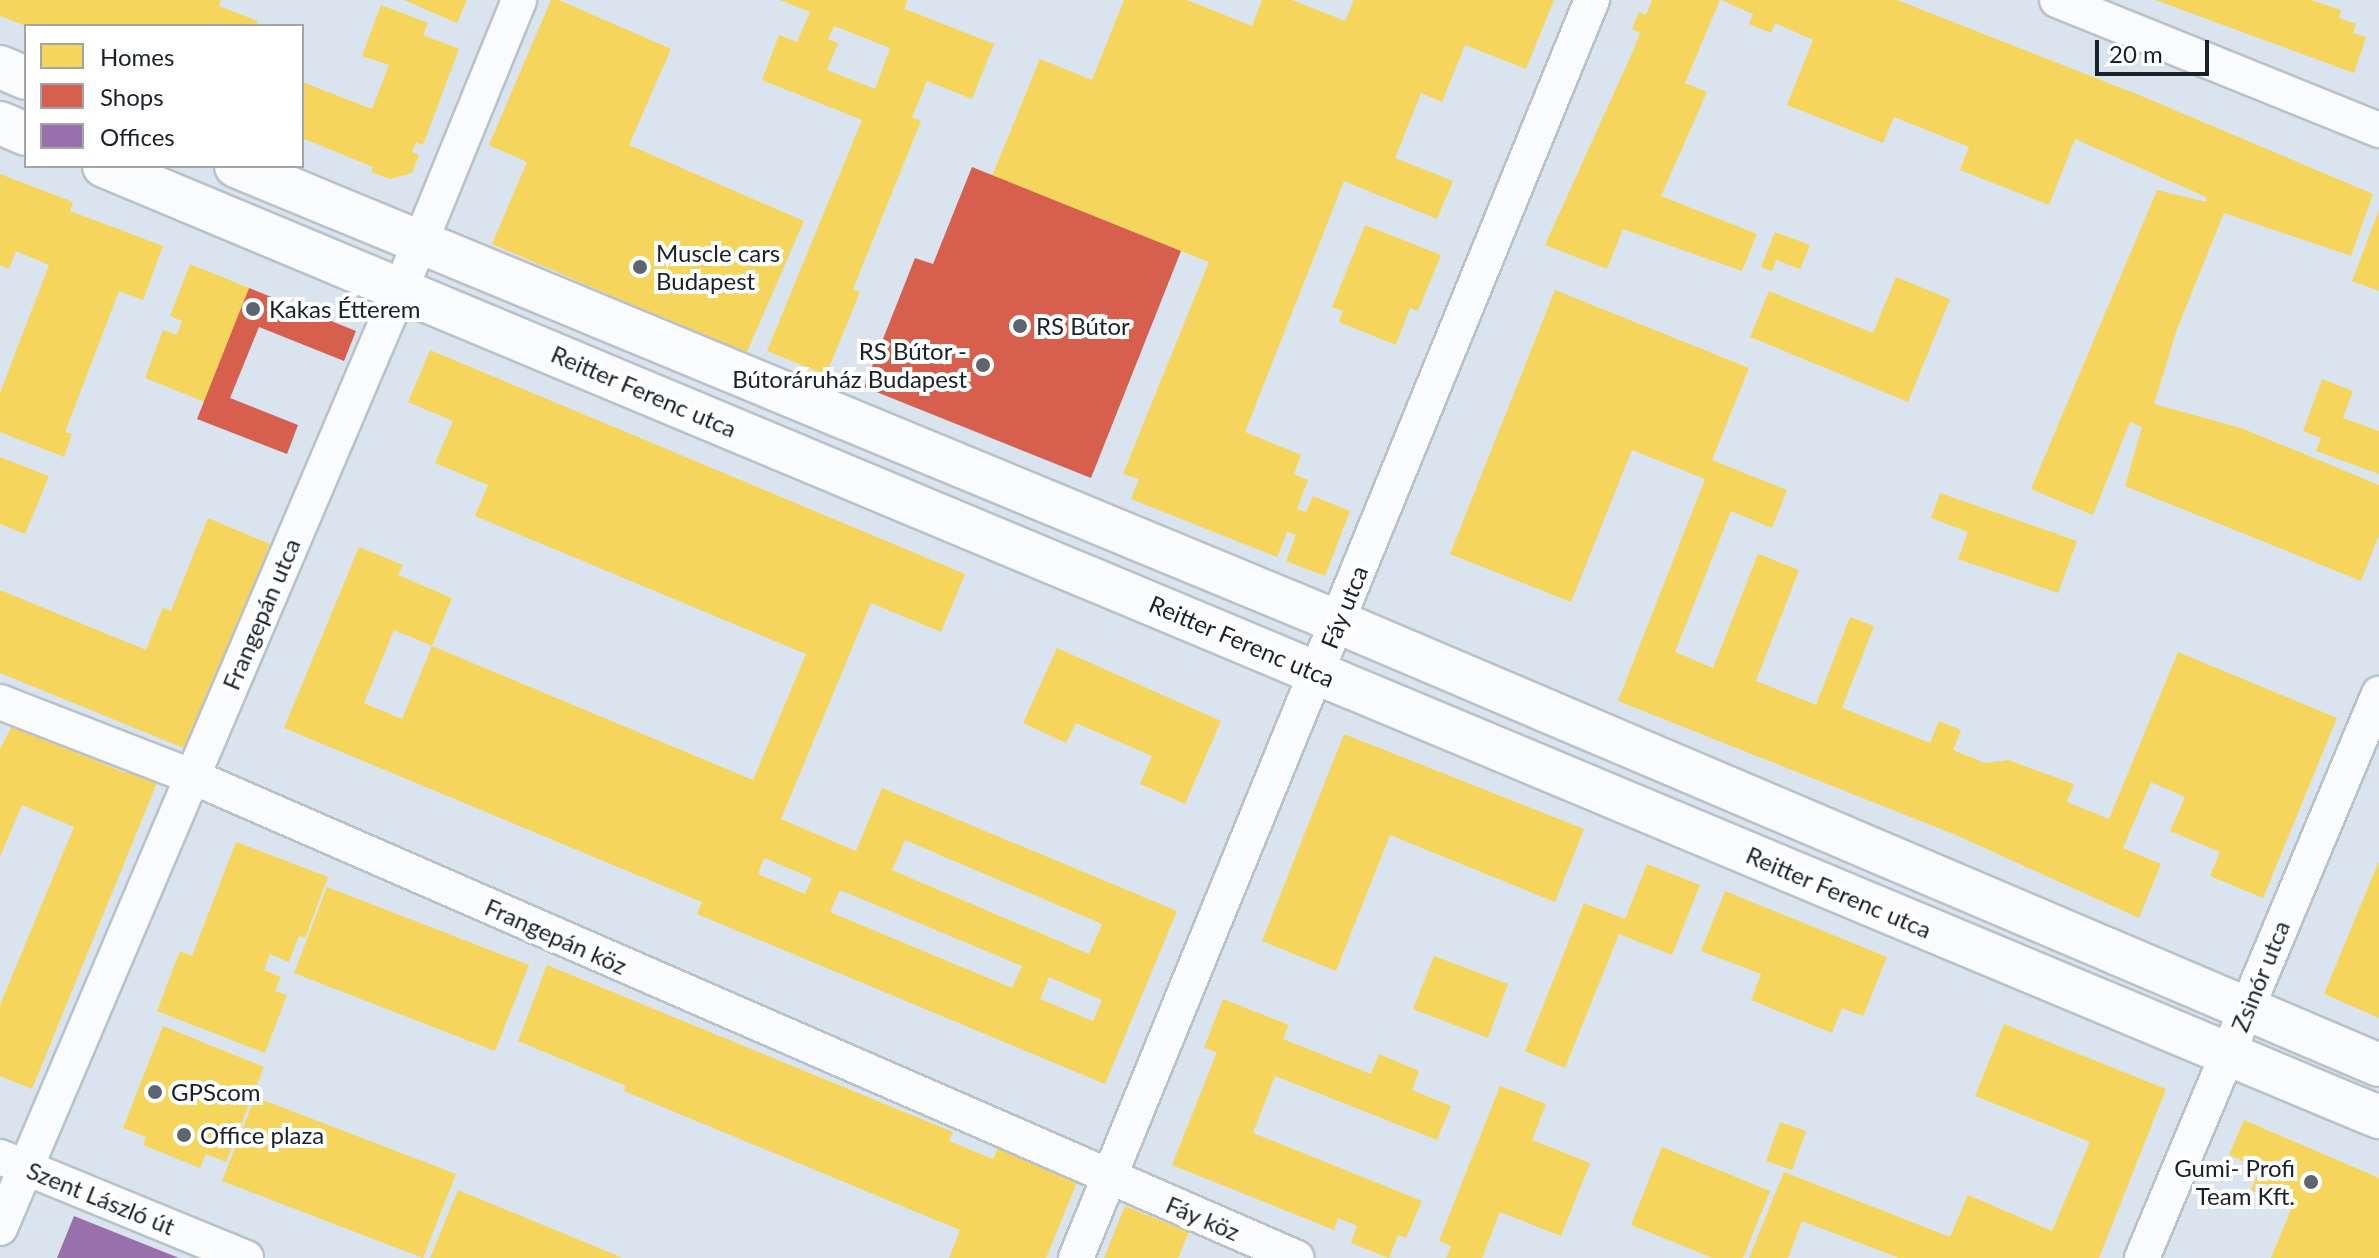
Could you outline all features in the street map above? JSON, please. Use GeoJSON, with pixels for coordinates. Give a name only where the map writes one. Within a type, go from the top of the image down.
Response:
{"type":"FeatureCollection","features":[{"type":"Feature","properties":{"kind":"street","name":"Frangepán utca"},"geometry":{"type":"LineString","coordinates":[[0,1228],[13,1162],[191,776],[420,243],[519,0]]}},
{"type":"Feature","properties":{"kind":"street","name":"Fáy utca"},"geometry":{"type":"LineString","coordinates":[[1076,1258],[1592,0]]}},
{"type":"Feature","properties":{"kind":"street"},"geometry":{"type":"LineString","coordinates":[[2057,0],[2379,130]]}},
{"type":"Feature","properties":{"kind":"street"},"geometry":{"type":"LineString","coordinates":[[0,67],[24,77]]}},
{"type":"Feature","properties":{"kind":"street"},"geometry":{"type":"LineString","coordinates":[[0,123],[24,133]]}},
{"type":"Feature","properties":{"kind":"street","name":"Reitter Ferenc utca"},"geometry":{"type":"LineString","coordinates":[[109,168],[2379,1117]]}},
{"type":"Feature","properties":{"kind":"street"},"geometry":{"type":"LineString","coordinates":[[241,168],[1338,622],[2379,1065]]}},
{"type":"Feature","properties":{"kind":"street"},"geometry":{"type":"LineString","coordinates":[[793,454],[814,405]]}},
{"type":"Feature","properties":{"kind":"street","name":"Zsinór utca"},"geometry":{"type":"LineString","coordinates":[[2142,1258],[2379,694]]}},
{"type":"Feature","properties":{"kind":"street","name":"Frangepán köz"},"geometry":{"type":"LineString","coordinates":[[0,702],[191,776],[1109,1178]]}},
{"type":"Feature","properties":{"kind":"street","name":"Szent László út"},"geometry":{"type":"LineString","coordinates":[[13,1162],[246,1258]]}},
{"type":"Feature","properties":{"kind":"street","name":"Fáy köz"},"geometry":{"type":"LineString","coordinates":[[1109,1178],[1297,1258]]}},
{"type":"Feature","properties":{"kind":"building: Homes"},"geometry":{"type":"Polygon","coordinates":[[[0,0],[221,0],[219,6],[258,21],[257,24],[24,25],[0,16],[0,0]]]}},
{"type":"Feature","properties":{"kind":"building: Homes"},"geometry":{"type":"Polygon","coordinates":[[[404,0],[467,0],[457,23],[404,0]]]}},
{"type":"Feature","properties":{"kind":"building: Homes"},"geometry":{"type":"Polygon","coordinates":[[[551,0],[559,0],[671,49],[629,145],[804,221],[746,354],[492,244],[527,162],[489,145],[551,0]]]}},
{"type":"Feature","properties":{"kind":"building: Homes"},"geometry":{"type":"Polygon","coordinates":[[[780,0],[907,0],[905,9],[994,44],[972,99],[927,81],[912,117],[921,121],[853,289],[860,292],[826,375],[767,351],[862,120],[762,80],[779,35],[797,42],[810,12],[780,0]],[[834,26],[828,39],[838,43],[827,70],[875,89],[890,48],[834,26]]]}},
{"type":"Feature","properties":{"kind":"building: Homes"},"geometry":{"type":"Polygon","coordinates":[[[1124,0],[1187,0],[1252,26],[1262,0],[1292,0],[1345,21],[1354,0],[1554,0],[1526,69],[1465,45],[1442,102],[1421,93],[1395,158],[1453,181],[1437,219],[1344,181],[1245,432],[1301,455],[1294,474],[1308,480],[1297,509],[1306,512],[1313,496],[1350,511],[1325,576],[1286,561],[1296,535],[1287,532],[1277,557],[1131,499],[1139,479],[1123,474],[1209,262],[992,176],[1040,59],[1092,80],[1124,0]]]}},
{"type":"Feature","properties":{"kind":"building: Homes"},"geometry":{"type":"Polygon","coordinates":[[[1652,0],[1720,0],[1685,83],[1707,92],[1661,196],[1757,234],[1742,271],[1623,229],[1607,269],[1545,245],[1633,51],[1640,33],[1632,29],[1639,12],[1646,15],[1652,0]]]}},
{"type":"Feature","properties":{"kind":"building: Homes"},"geometry":{"type":"Polygon","coordinates":[[[1721,0],[1897,0],[2144,97],[2373,194],[2351,256],[2224,213],[2177,329],[2154,404],[2241,428],[2379,485],[2379,535],[2361,581],[2125,486],[2142,427],[2130,422],[2093,515],[2031,489],[2157,190],[2206,202],[2206,197],[2075,139],[2049,205],[1960,170],[1969,147],[1894,117],[1883,143],[1787,105],[1813,40],[1775,23],[1771,33],[1749,24],[1753,14],[1721,0]]]}},
{"type":"Feature","properties":{"kind":"building: Homes"},"geometry":{"type":"Polygon","coordinates":[[[2155,0],[2311,0],[2341,10],[2339,18],[2356,24],[2353,33],[2366,37],[2354,73],[2155,0]]]}},
{"type":"Feature","properties":{"kind":"building: Homes"},"geometry":{"type":"Polygon","coordinates":[[[381,5],[428,23],[423,35],[459,49],[423,145],[416,142],[412,152],[419,155],[412,173],[390,179],[371,172],[373,167],[304,139],[304,83],[372,109],[389,65],[362,56],[381,5]]]}},
{"type":"Feature","properties":{"kind":"building: Homes"},"geometry":{"type":"Polygon","coordinates":[[[0,174],[73,202],[70,211],[163,246],[143,300],[119,291],[65,432],[72,434],[64,457],[0,432],[0,393],[49,265],[16,251],[9,269],[0,265],[0,174]]]}},
{"type":"Feature","properties":{"kind":"building: Homes"},"geometry":{"type":"Polygon","coordinates":[[[2379,210],[2379,291],[2352,281],[2379,210]]]}},
{"type":"Feature","properties":{"kind":"building: Homes"},"geometry":{"type":"Polygon","coordinates":[[[1365,225],[1441,255],[1418,311],[1410,308],[1396,345],[1339,322],[1343,311],[1332,307],[1365,225]]]}},
{"type":"Feature","properties":{"kind":"building: Homes"},"geometry":{"type":"Polygon","coordinates":[[[1775,232],[1810,245],[1800,269],[1776,260],[1772,271],[1761,267],[1775,232]]]}},
{"type":"Feature","properties":{"kind":"building: Homes"},"geometry":{"type":"Polygon","coordinates":[[[190,264],[249,288],[205,402],[145,378],[163,330],[177,335],[182,321],[170,316],[190,264]]]}},
{"type":"Feature","properties":{"kind":"building: Homes"},"geometry":{"type":"Polygon","coordinates":[[[1896,277],[1950,299],[1908,402],[1750,337],[1769,291],[1873,333],[1896,277]]]}},
{"type":"Feature","properties":{"kind":"building: Homes"},"geometry":{"type":"Polygon","coordinates":[[[1555,290],[1749,368],[1712,460],[1787,490],[1772,528],[1731,511],[1675,652],[1713,668],[1758,554],[1799,570],[1756,681],[1816,705],[1850,617],[1874,626],[1842,708],[1930,743],[1939,721],[1961,730],[1953,750],[1985,763],[2008,760],[2074,784],[2067,802],[2109,819],[2178,652],[2337,718],[2263,898],[2210,876],[2220,852],[2170,831],[2185,797],[2151,782],[2123,848],[2161,864],[2139,918],[1956,835],[1618,701],[1705,479],[1632,450],[1571,602],[1450,554],[1555,290]]]}},
{"type":"Feature","properties":{"kind":"building: Homes"},"geometry":{"type":"Polygon","coordinates":[[[430,350],[965,574],[941,632],[871,603],[781,819],[856,851],[882,788],[1177,911],[1105,1084],[697,914],[702,902],[284,728],[359,547],[403,565],[398,575],[452,598],[432,646],[753,780],[806,654],[475,516],[488,485],[435,463],[453,421],[408,402],[430,350]],[[394,630],[364,703],[402,719],[432,646],[394,630]],[[905,840],[892,870],[1089,954],[1102,924],[905,840]],[[764,858],[758,874],[805,894],[812,878],[764,858]],[[840,890],[830,912],[1012,988],[1022,966],[840,890]],[[1049,977],[1040,999],[1093,1021],[1102,1000],[1049,977]]]}},
{"type":"Feature","properties":{"kind":"building: Homes"},"geometry":{"type":"Polygon","coordinates":[[[2322,379],[2353,391],[2343,418],[2379,431],[2379,474],[2316,451],[2321,438],[2303,431],[2322,379]]]}},
{"type":"Feature","properties":{"kind":"building: Homes"},"geometry":{"type":"Polygon","coordinates":[[[0,457],[49,476],[25,534],[0,524],[0,457]]]}},
{"type":"Feature","properties":{"kind":"building: Homes"},"geometry":{"type":"Polygon","coordinates":[[[1940,493],[2077,541],[2058,593],[1958,559],[1968,532],[1931,518],[1940,493]]]}},
{"type":"Feature","properties":{"kind":"building: Homes"},"geometry":{"type":"Polygon","coordinates":[[[208,518],[270,544],[186,749],[0,673],[0,590],[146,650],[163,607],[171,611],[208,518]]]}},
{"type":"Feature","properties":{"kind":"building: Homes"},"geometry":{"type":"Polygon","coordinates":[[[1057,648],[1221,721],[1185,804],[1140,784],[1152,756],[1076,723],[1066,743],[1023,723],[1057,648]]]}},
{"type":"Feature","properties":{"kind":"building: Homes"},"geometry":{"type":"Polygon","coordinates":[[[12,726],[126,773],[131,760],[161,773],[32,1089],[0,1076],[0,1005],[74,827],[22,805],[0,857],[0,749],[12,726]]]}},
{"type":"Feature","properties":{"kind":"building: Homes"},"geometry":{"type":"Polygon","coordinates":[[[1344,734],[1584,829],[1555,902],[1390,835],[1336,971],[1262,941],[1344,734]]]}},
{"type":"Feature","properties":{"kind":"building: Homes"},"geometry":{"type":"Polygon","coordinates":[[[236,842],[328,877],[305,938],[299,936],[289,962],[270,954],[264,970],[281,977],[275,991],[287,995],[265,1053],[157,1011],[180,951],[192,956],[236,842]]]}},
{"type":"Feature","properties":{"kind":"building: Homes"},"geometry":{"type":"Polygon","coordinates":[[[2379,861],[2379,1018],[2324,994],[2379,861]]]}},
{"type":"Feature","properties":{"kind":"building: Homes"},"geometry":{"type":"Polygon","coordinates":[[[1647,864],[1700,885],[1672,955],[1619,934],[1565,1068],[1525,1051],[1584,903],[1625,919],[1647,864]]]}},
{"type":"Feature","properties":{"kind":"building: Homes"},"geometry":{"type":"Polygon","coordinates":[[[327,887],[529,965],[495,1051],[294,973],[327,887]]]}},
{"type":"Feature","properties":{"kind":"building: Homes"},"geometry":{"type":"Polygon","coordinates":[[[1725,891],[1887,957],[1863,1016],[1842,1008],[1832,1033],[1751,1000],[1761,974],[1701,951],[1725,891]]]}},
{"type":"Feature","properties":{"kind":"building: Homes"},"geometry":{"type":"Polygon","coordinates":[[[1434,956],[1508,984],[1488,1038],[1413,1009],[1434,956]]]}},
{"type":"Feature","properties":{"kind":"building: Homes"},"geometry":{"type":"Polygon","coordinates":[[[547,965],[953,1132],[949,1141],[993,1159],[998,1148],[1078,1180],[1046,1258],[949,1258],[960,1230],[624,1091],[626,1086],[518,1041],[547,965]]]}},
{"type":"Feature","properties":{"kind":"building: Homes"},"geometry":{"type":"Polygon","coordinates":[[[1223,999],[1289,1025],[1283,1039],[1371,1074],[1379,1054],[1419,1071],[1412,1090],[1451,1106],[1437,1140],[1275,1076],[1253,1133],[1422,1201],[1406,1238],[1398,1235],[1389,1258],[1351,1243],[1357,1226],[1338,1218],[1334,1230],[1172,1165],[1217,1052],[1204,1048],[1223,999]]]}},
{"type":"Feature","properties":{"kind":"building: Homes"},"geometry":{"type":"Polygon","coordinates":[[[2004,1024],[2166,1089],[2099,1258],[1899,1258],[1802,1221],[1788,1258],[1749,1258],[1784,1172],[1950,1237],[1968,1195],[2052,1231],[2090,1142],[1975,1096],[2004,1024]]]}},
{"type":"Feature","properties":{"kind":"building: Homes"},"geometry":{"type":"Polygon","coordinates":[[[163,1026],[264,1067],[226,1162],[206,1154],[200,1168],[143,1145],[146,1137],[123,1128],[163,1026]]]}},
{"type":"Feature","properties":{"kind":"building: Homes"},"geometry":{"type":"Polygon","coordinates":[[[1500,1086],[1546,1104],[1532,1140],[1590,1163],[1561,1236],[1500,1212],[1482,1258],[1446,1258],[1451,1246],[1439,1241],[1500,1086]]]}},
{"type":"Feature","properties":{"kind":"building: Homes"},"geometry":{"type":"Polygon","coordinates":[[[255,1097],[456,1174],[423,1258],[222,1181],[255,1097]]]}},
{"type":"Feature","properties":{"kind":"building: Homes","name":"Gumi- Profi Team Kft."},"geometry":{"type":"Polygon","coordinates":[[[2244,1120],[2379,1178],[2379,1258],[2271,1258],[2292,1207],[2251,1190],[2260,1168],[2229,1155],[2244,1120]]]}},
{"type":"Feature","properties":{"kind":"building: Homes"},"geometry":{"type":"Polygon","coordinates":[[[1780,1122],[1806,1131],[1792,1170],[1766,1161],[1780,1122]]]}},
{"type":"Feature","properties":{"kind":"building: Homes"},"geometry":{"type":"Polygon","coordinates":[[[1662,1147],[1770,1191],[1743,1258],[1713,1258],[1631,1225],[1662,1147]]]}},
{"type":"Feature","properties":{"kind":"building: Homes"},"geometry":{"type":"Polygon","coordinates":[[[458,1190],[623,1258],[430,1258],[458,1190]]]}},
{"type":"Feature","properties":{"kind":"building: Homes"},"geometry":{"type":"Polygon","coordinates":[[[1125,1206],[1189,1232],[1178,1258],[1104,1258],[1125,1206]]]}},
{"type":"Feature","properties":{"kind":"building: Shops","name":"RS Bútor"},"geometry":{"type":"Polygon","coordinates":[[[972,167],[1181,251],[1091,478],[864,387],[915,258],[933,264],[972,167]]]}},
{"type":"Feature","properties":{"kind":"building: Shops"},"geometry":{"type":"Polygon","coordinates":[[[249,288],[356,331],[344,361],[259,327],[230,398],[298,425],[287,454],[197,419],[249,288]]]}},
{"type":"Feature","properties":{"kind":"building: Offices"},"geometry":{"type":"Polygon","coordinates":[[[74,1216],[179,1258],[57,1258],[74,1216]]]}},
{"type":"Feature","properties":{"kind":"place","name":"Muscle cars Budapest"},"geometry":{"type":"Point","coordinates":[640,267]}},
{"type":"Feature","properties":{"kind":"place","name":"Kakas Étterem"},"geometry":{"type":"Point","coordinates":[253,309]}},
{"type":"Feature","properties":{"kind":"place","name":"RS Bútor"},"geometry":{"type":"Point","coordinates":[1020,326]}},
{"type":"Feature","properties":{"kind":"place","name":"RS Bútor - Bútoráruház Budapest"},"geometry":{"type":"Point","coordinates":[983,365]}},
{"type":"Feature","properties":{"kind":"place","name":"GPScom"},"geometry":{"type":"Point","coordinates":[155,1092]}},
{"type":"Feature","properties":{"kind":"place","name":"Office plaza"},"geometry":{"type":"Point","coordinates":[184,1135]}},
{"type":"Feature","properties":{"kind":"place","name":"Gumi- Profi Team Kft."},"geometry":{"type":"Point","coordinates":[2311,1182]}}]}
